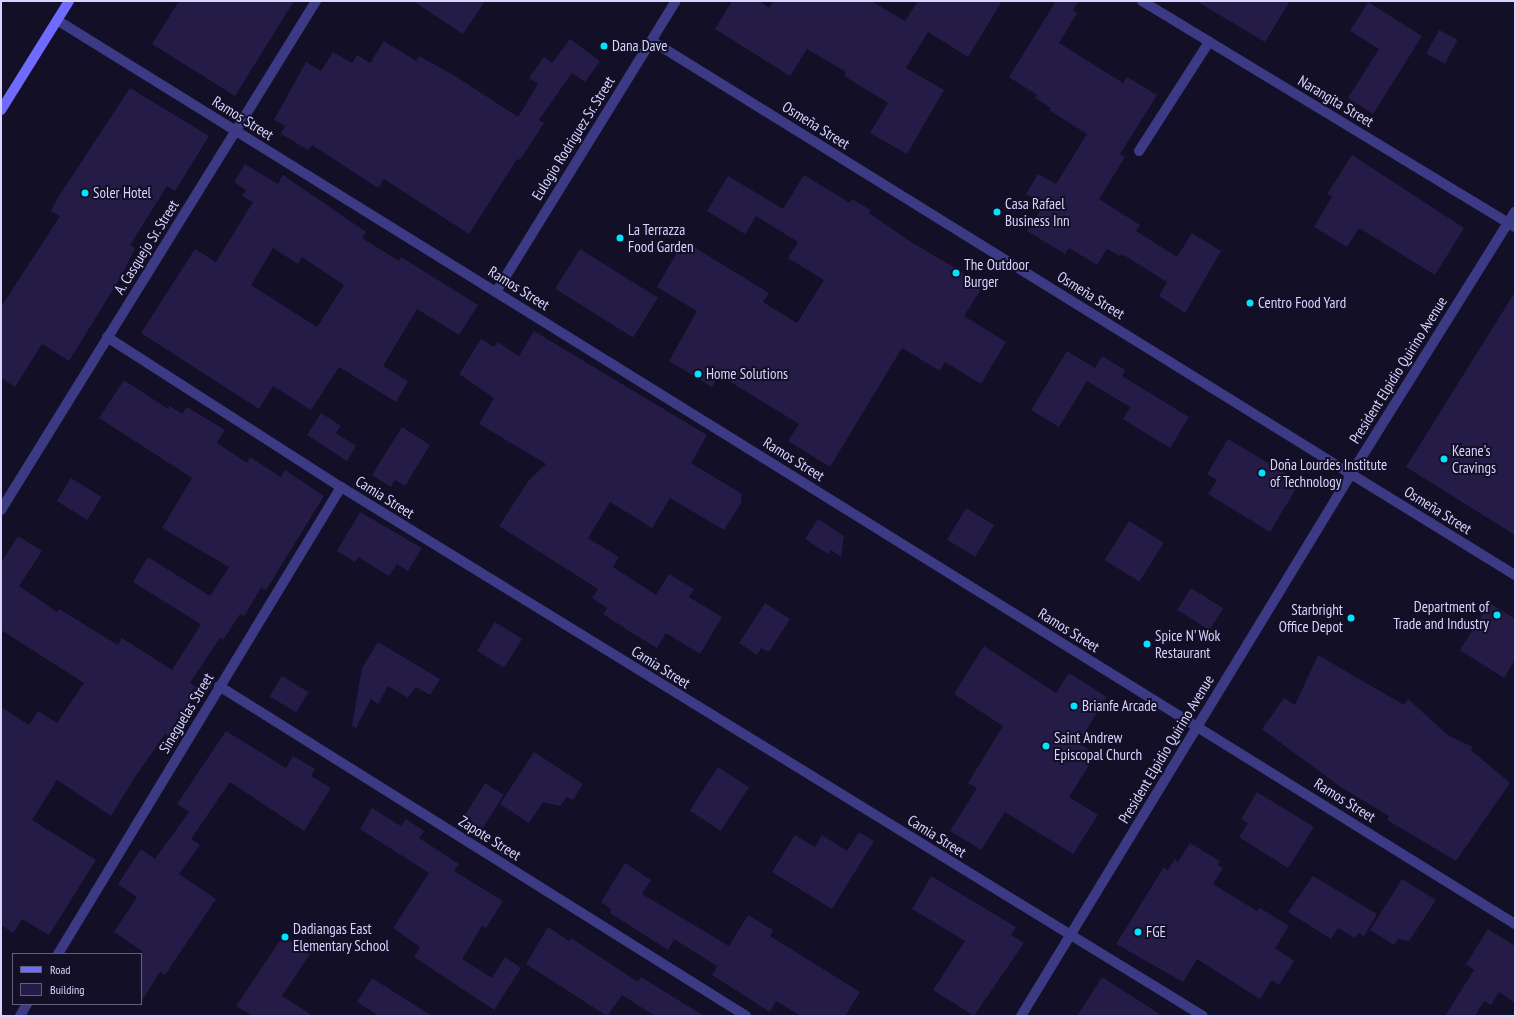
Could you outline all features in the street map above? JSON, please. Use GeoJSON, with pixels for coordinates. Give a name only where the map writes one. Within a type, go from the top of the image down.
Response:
{"type":"FeatureCollection","features":[{"type":"Feature","properties":{"kind":"main road"},"geometry":{"type":"LineString","coordinates":[[1,110],[69,1]]}},
{"type":"Feature","properties":{"kind":"street","name":"A. Casquejo Sr. Street"},"geometry":{"type":"LineString","coordinates":[[1,510],[316,1]]}},
{"type":"Feature","properties":{"kind":"street","name":"Eulogio Rodriguez Sr. Street"},"geometry":{"type":"LineString","coordinates":[[496,292],[676,1]]}},
{"type":"Feature","properties":{"kind":"street","name":"Narangita Street"},"geometry":{"type":"LineString","coordinates":[[1142,1],[1512,225]]}},
{"type":"Feature","properties":{"kind":"street","name":"Ramos Street"},"geometry":{"type":"LineString","coordinates":[[57,20],[1515,924]]}},
{"type":"Feature","properties":{"kind":"street","name":"Osmeña Street"},"geometry":{"type":"LineString","coordinates":[[652,41],[1515,575]]}},
{"type":"Feature","properties":{"kind":"street"},"geometry":{"type":"LineString","coordinates":[[1140,151],[1209,42]]}},
{"type":"Feature","properties":{"kind":"street","name":"President Elpidio Quirino Avenue"},"geometry":{"type":"LineString","coordinates":[[1021,1016],[1351,474],[1512,225],[1515,212]]}},
{"type":"Feature","properties":{"kind":"street","name":"Camia Street"},"geometry":{"type":"LineString","coordinates":[[107,337],[341,487],[1203,1016]]}},
{"type":"Feature","properties":{"kind":"street","name":"Sineguelas Street"},"geometry":{"type":"LineString","coordinates":[[59,953],[219,686],[341,487]]}},
{"type":"Feature","properties":{"kind":"street","name":"Zapote Street"},"geometry":{"type":"LineString","coordinates":[[219,686],[746,1016]]}},
{"type":"Feature","properties":{"kind":"street"},"geometry":{"type":"LineString","coordinates":[[20,1016],[26,1005]]}},
{"type":"Feature","properties":{"kind":"building"},"geometry":{"type":"Polygon","coordinates":[[[179,1],[294,1],[235,96],[152,44],[179,1]]]}},
{"type":"Feature","properties":{"kind":"building"},"geometry":{"type":"Polygon","coordinates":[[[413,1],[485,1],[463,34],[413,1]]]}},
{"type":"Feature","properties":{"kind":"building"},"geometry":{"type":"Polygon","coordinates":[[[732,1],[759,1],[769,8],[773,1],[871,1],[905,21],[918,1],[1002,1],[968,57],[928,32],[906,68],[944,90],[907,154],[870,133],[888,103],[844,76],[846,72],[807,49],[790,76],[715,29],[732,1]]]}},
{"type":"Feature","properties":{"kind":"building"},"geometry":{"type":"Polygon","coordinates":[[[1056,1],[1079,1],[1073,10],[1077,13],[1059,43],[1123,83],[1127,77],[1157,95],[1120,154],[1125,157],[1099,199],[1140,225],[1136,231],[1177,257],[1192,233],[1221,251],[1185,313],[1159,296],[1167,282],[1122,254],[1120,256],[1107,249],[1097,265],[1069,248],[1065,254],[1027,231],[1044,205],[1026,194],[1038,174],[1056,184],[1087,134],[1049,110],[1051,108],[1035,98],[1037,95],[1009,77],[1056,1]]]}},
{"type":"Feature","properties":{"kind":"building"},"geometry":{"type":"Polygon","coordinates":[[[1196,1],[1290,1],[1265,42],[1196,1]]]}},
{"type":"Feature","properties":{"kind":"building"},"geometry":{"type":"Polygon","coordinates":[[[1368,2],[1422,36],[1373,114],[1348,98],[1379,49],[1350,31],[1368,2]]]}},
{"type":"Feature","properties":{"kind":"building"},"geometry":{"type":"Polygon","coordinates":[[[1439,30],[1458,40],[1445,64],[1426,54],[1439,30]]]}},
{"type":"Feature","properties":{"kind":"building"},"geometry":{"type":"Polygon","coordinates":[[[570,39],[600,61],[585,82],[572,73],[539,120],[544,123],[520,160],[517,159],[469,234],[384,179],[378,188],[312,145],[308,150],[281,134],[285,126],[274,120],[306,62],[321,71],[333,52],[352,63],[357,55],[370,63],[384,41],[416,61],[419,56],[455,76],[518,117],[538,84],[529,78],[544,57],[552,63],[570,39]]]}},
{"type":"Feature","properties":{"kind":"building"},"geometry":{"type":"Polygon","coordinates":[[[130,88],[209,136],[175,191],[167,186],[130,245],[135,248],[122,275],[69,361],[42,344],[15,387],[1,378],[1,307],[60,216],[51,211],[57,199],[130,88]]]}},
{"type":"Feature","properties":{"kind":"building"},"geometry":{"type":"Polygon","coordinates":[[[1352,155],[1464,228],[1435,275],[1359,228],[1347,247],[1314,227],[1332,197],[1327,194],[1352,155]]]}},
{"type":"Feature","properties":{"kind":"building"},"geometry":{"type":"Polygon","coordinates":[[[245,164],[278,184],[283,175],[366,232],[362,238],[399,261],[401,257],[478,305],[459,335],[417,309],[383,366],[408,381],[396,402],[339,367],[311,410],[273,386],[259,409],[141,333],[195,249],[216,262],[253,202],[242,196],[246,190],[234,182],[245,164]],[[273,248],[251,285],[317,327],[344,285],[302,257],[298,264],[273,248]]]}},
{"type":"Feature","properties":{"kind":"building"},"geometry":{"type":"Polygon","coordinates":[[[804,175],[850,203],[852,199],[871,210],[869,213],[911,242],[984,285],[964,316],[1006,342],[981,384],[945,362],[940,371],[902,348],[830,467],[788,441],[799,424],[719,375],[712,387],[669,361],[697,311],[657,287],[684,241],[769,293],[763,302],[797,323],[824,280],[788,258],[798,242],[756,216],[745,234],[707,211],[728,176],[783,209],[804,175]]]}},
{"type":"Feature","properties":{"kind":"building"},"geometry":{"type":"Polygon","coordinates":[[[580,249],[658,298],[633,338],[555,289],[580,249]]]}},
{"type":"Feature","properties":{"kind":"building"},"geometry":{"type":"Polygon","coordinates":[[[1515,292],[1515,535],[1406,467],[1515,292]]]}},
{"type":"Feature","properties":{"kind":"building"},"geometry":{"type":"Polygon","coordinates":[[[534,331],[707,435],[691,463],[742,494],[741,503],[724,530],[670,498],[652,528],[610,502],[588,538],[619,557],[613,567],[656,595],[669,574],[694,589],[689,597],[722,617],[700,654],[666,633],[657,648],[632,633],[603,614],[607,608],[592,598],[598,589],[499,526],[529,480],[546,464],[479,424],[494,398],[459,374],[481,339],[494,347],[497,342],[519,356],[534,331]]]}},
{"type":"Feature","properties":{"kind":"building"},"geometry":{"type":"Polygon","coordinates":[[[1067,351],[1095,368],[1102,356],[1125,370],[1122,376],[1189,417],[1170,448],[1123,419],[1130,407],[1087,381],[1059,427],[1031,410],[1067,351]]]}},
{"type":"Feature","properties":{"kind":"building"},"geometry":{"type":"Polygon","coordinates":[[[124,380],[168,409],[170,406],[182,414],[187,407],[225,430],[217,443],[247,463],[250,457],[281,477],[285,470],[324,496],[266,590],[261,588],[244,616],[240,614],[223,640],[220,638],[190,683],[199,689],[168,736],[165,734],[135,777],[111,816],[57,780],[32,820],[96,860],[49,935],[22,919],[13,933],[1,925],[1,707],[29,725],[38,711],[57,723],[84,683],[1,630],[1,563],[18,536],[42,551],[19,586],[57,612],[59,609],[118,645],[122,638],[172,670],[200,626],[199,623],[133,582],[148,557],[210,596],[229,567],[162,528],[192,478],[99,418],[124,380]]]}},
{"type":"Feature","properties":{"kind":"building"},"geometry":{"type":"Polygon","coordinates":[[[321,413],[341,426],[336,433],[356,446],[347,461],[307,435],[321,413]]]}},
{"type":"Feature","properties":{"kind":"building"},"geometry":{"type":"Polygon","coordinates":[[[402,427],[430,445],[405,486],[395,480],[391,487],[372,475],[402,427]]]}},
{"type":"Feature","properties":{"kind":"building"},"geometry":{"type":"Polygon","coordinates":[[[1228,439],[1300,482],[1270,532],[1208,494],[1217,480],[1207,474],[1228,439]]]}},
{"type":"Feature","properties":{"kind":"building"},"geometry":{"type":"Polygon","coordinates":[[[71,478],[102,497],[87,520],[57,501],[71,478]]]}},
{"type":"Feature","properties":{"kind":"building"},"geometry":{"type":"Polygon","coordinates":[[[966,508],[994,525],[975,557],[947,540],[966,508]]]}},
{"type":"Feature","properties":{"kind":"building"},"geometry":{"type":"Polygon","coordinates":[[[360,512],[422,548],[408,571],[397,564],[389,576],[358,557],[355,562],[337,551],[360,512]]]}},
{"type":"Feature","properties":{"kind":"building"},"geometry":{"type":"Polygon","coordinates":[[[818,519],[844,536],[841,557],[831,550],[828,554],[805,539],[818,519]]]}},
{"type":"Feature","properties":{"kind":"building"},"geometry":{"type":"Polygon","coordinates":[[[1129,521],[1164,543],[1139,582],[1105,560],[1129,521]]]}},
{"type":"Feature","properties":{"kind":"building"},"geometry":{"type":"Polygon","coordinates":[[[1191,588],[1223,608],[1209,630],[1177,610],[1191,588]]]}},
{"type":"Feature","properties":{"kind":"building"},"geometry":{"type":"Polygon","coordinates":[[[765,603],[790,619],[769,652],[761,648],[757,655],[739,643],[765,603]]]}},
{"type":"Feature","properties":{"kind":"building"},"geometry":{"type":"Polygon","coordinates":[[[1490,603],[1515,619],[1515,660],[1504,678],[1460,650],[1490,603]]]}},
{"type":"Feature","properties":{"kind":"building"},"geometry":{"type":"Polygon","coordinates":[[[495,622],[522,639],[504,668],[477,651],[495,622]]]}},
{"type":"Feature","properties":{"kind":"building"},"geometry":{"type":"Polygon","coordinates":[[[378,642],[440,679],[430,695],[416,687],[408,698],[388,686],[378,704],[371,699],[356,728],[352,726],[362,668],[378,642]]]}},
{"type":"Feature","properties":{"kind":"building"},"geometry":{"type":"Polygon","coordinates":[[[984,646],[1056,693],[1069,673],[1107,697],[1078,743],[1096,754],[1069,797],[1098,815],[1073,854],[1005,812],[981,850],[950,831],[977,788],[968,783],[1003,726],[954,694],[984,646]]]}},
{"type":"Feature","properties":{"kind":"building"},"geometry":{"type":"Polygon","coordinates":[[[1318,655],[1404,705],[1408,699],[1449,736],[1473,747],[1471,750],[1510,783],[1456,861],[1387,820],[1389,816],[1342,788],[1262,729],[1284,698],[1295,705],[1318,655]]]}},
{"type":"Feature","properties":{"kind":"building"},"geometry":{"type":"Polygon","coordinates":[[[282,676],[309,692],[296,713],[270,697],[282,676]]]}},
{"type":"Feature","properties":{"kind":"building"},"geometry":{"type":"Polygon","coordinates":[[[226,731],[286,768],[293,756],[315,769],[311,776],[331,788],[304,831],[230,782],[191,839],[200,845],[179,874],[216,899],[165,975],[160,972],[142,1000],[142,951],[114,932],[137,897],[118,884],[141,849],[155,859],[189,812],[177,804],[226,731]]]}},
{"type":"Feature","properties":{"kind":"building"},"geometry":{"type":"Polygon","coordinates":[[[534,752],[583,784],[573,800],[567,797],[560,806],[543,802],[529,823],[500,804],[534,752]]]}},
{"type":"Feature","properties":{"kind":"building"},"geometry":{"type":"Polygon","coordinates":[[[718,767],[749,787],[721,831],[690,811],[718,767]]]}},
{"type":"Feature","properties":{"kind":"building"},"geometry":{"type":"Polygon","coordinates":[[[485,783],[504,795],[482,829],[464,817],[485,783]]]}},
{"type":"Feature","properties":{"kind":"building"},"geometry":{"type":"Polygon","coordinates":[[[1257,792],[1314,827],[1288,868],[1239,837],[1248,823],[1241,819],[1257,792]]]}},
{"type":"Feature","properties":{"kind":"building"},"geometry":{"type":"Polygon","coordinates":[[[372,808],[401,826],[406,819],[424,831],[419,838],[459,864],[454,871],[503,901],[486,928],[482,926],[462,959],[492,978],[505,957],[521,968],[494,1010],[414,957],[420,947],[393,928],[429,873],[360,829],[372,808]]]}},
{"type":"Feature","properties":{"kind":"building"},"geometry":{"type":"Polygon","coordinates":[[[859,832],[874,841],[832,909],[772,872],[795,835],[815,847],[822,835],[847,851],[859,832]]]}},
{"type":"Feature","properties":{"kind":"building"},"geometry":{"type":"Polygon","coordinates":[[[1190,843],[1220,861],[1218,865],[1223,868],[1213,884],[1257,911],[1260,908],[1289,926],[1275,948],[1294,961],[1279,985],[1272,980],[1260,999],[1197,959],[1183,982],[1116,944],[1164,867],[1167,871],[1175,859],[1178,862],[1190,843]]]}},
{"type":"Feature","properties":{"kind":"building"},"geometry":{"type":"Polygon","coordinates":[[[625,863],[651,880],[642,894],[729,946],[748,915],[773,930],[770,936],[860,992],[845,1016],[801,1016],[776,1001],[770,1012],[712,975],[717,966],[674,939],[668,950],[610,913],[611,909],[601,902],[625,863]]]}},
{"type":"Feature","properties":{"kind":"building"},"geometry":{"type":"Polygon","coordinates":[[[931,876],[1016,927],[1011,935],[1024,943],[974,1016],[933,990],[965,941],[912,909],[931,876]]]}},
{"type":"Feature","properties":{"kind":"building"},"geometry":{"type":"Polygon","coordinates":[[[1313,876],[1377,914],[1364,936],[1359,933],[1355,938],[1338,928],[1331,939],[1288,912],[1313,876]]]}},
{"type":"Feature","properties":{"kind":"building"},"geometry":{"type":"Polygon","coordinates":[[[1402,879],[1436,900],[1409,941],[1398,939],[1394,945],[1370,930],[1402,879]]]}},
{"type":"Feature","properties":{"kind":"building"},"geometry":{"type":"Polygon","coordinates":[[[548,927],[569,941],[571,938],[638,982],[641,977],[704,1016],[655,1016],[622,995],[607,1016],[526,964],[548,927]]]}},
{"type":"Feature","properties":{"kind":"building"},"geometry":{"type":"Polygon","coordinates":[[[1488,929],[1515,946],[1515,1003],[1499,992],[1491,1005],[1484,1001],[1475,1016],[1445,1016],[1474,970],[1466,964],[1488,929]]]}},
{"type":"Feature","properties":{"kind":"building"},"geometry":{"type":"Polygon","coordinates":[[[283,936],[310,954],[282,996],[313,1016],[253,1016],[236,1006],[283,936]]]}},
{"type":"Feature","properties":{"kind":"building"},"geometry":{"type":"Polygon","coordinates":[[[1102,977],[1163,1016],[1077,1016],[1102,977]]]}},
{"type":"Feature","properties":{"kind":"building"},"geometry":{"type":"Polygon","coordinates":[[[372,978],[432,1016],[379,1016],[357,1002],[372,978]]]}},
{"type":"Feature","properties":{"kind":"place","name":"Dana Dave"},"geometry":{"type":"Point","coordinates":[604,46]}},
{"type":"Feature","properties":{"kind":"place","name":"Soler Hotel"},"geometry":{"type":"Point","coordinates":[85,193]}},
{"type":"Feature","properties":{"kind":"place","name":"Casa Rafael Business Inn"},"geometry":{"type":"Point","coordinates":[997,212]}},
{"type":"Feature","properties":{"kind":"place","name":"La Terrazza Food Garden"},"geometry":{"type":"Point","coordinates":[620,238]}},
{"type":"Feature","properties":{"kind":"place","name":"The Outdoor Burger"},"geometry":{"type":"Point","coordinates":[956,273]}},
{"type":"Feature","properties":{"kind":"place","name":"Centro Food Yard"},"geometry":{"type":"Point","coordinates":[1250,303]}},
{"type":"Feature","properties":{"kind":"place","name":"Home Solutions"},"geometry":{"type":"Point","coordinates":[698,374]}},
{"type":"Feature","properties":{"kind":"place","name":"Keane's Cravings"},"geometry":{"type":"Point","coordinates":[1444,459]}},
{"type":"Feature","properties":{"kind":"place","name":"Doña Lourdes Institute of Technology"},"geometry":{"type":"Point","coordinates":[1262,473]}},
{"type":"Feature","properties":{"kind":"place","name":"Department of Trade and Industry"},"geometry":{"type":"Point","coordinates":[1497,615]}},
{"type":"Feature","properties":{"kind":"place","name":"Starbright Office Depot"},"geometry":{"type":"Point","coordinates":[1351,618]}},
{"type":"Feature","properties":{"kind":"place","name":"Spice N' Wok Restaurant"},"geometry":{"type":"Point","coordinates":[1147,644]}},
{"type":"Feature","properties":{"kind":"place","name":"Brianfe Arcade"},"geometry":{"type":"Point","coordinates":[1074,706]}},
{"type":"Feature","properties":{"kind":"place","name":"Saint Andrew Episcopal Church"},"geometry":{"type":"Point","coordinates":[1046,746]}},
{"type":"Feature","properties":{"kind":"place","name":"FGE"},"geometry":{"type":"Point","coordinates":[1138,932]}},
{"type":"Feature","properties":{"kind":"place","name":"Dadiangas East Elementary School"},"geometry":{"type":"Point","coordinates":[285,937]}}]}
